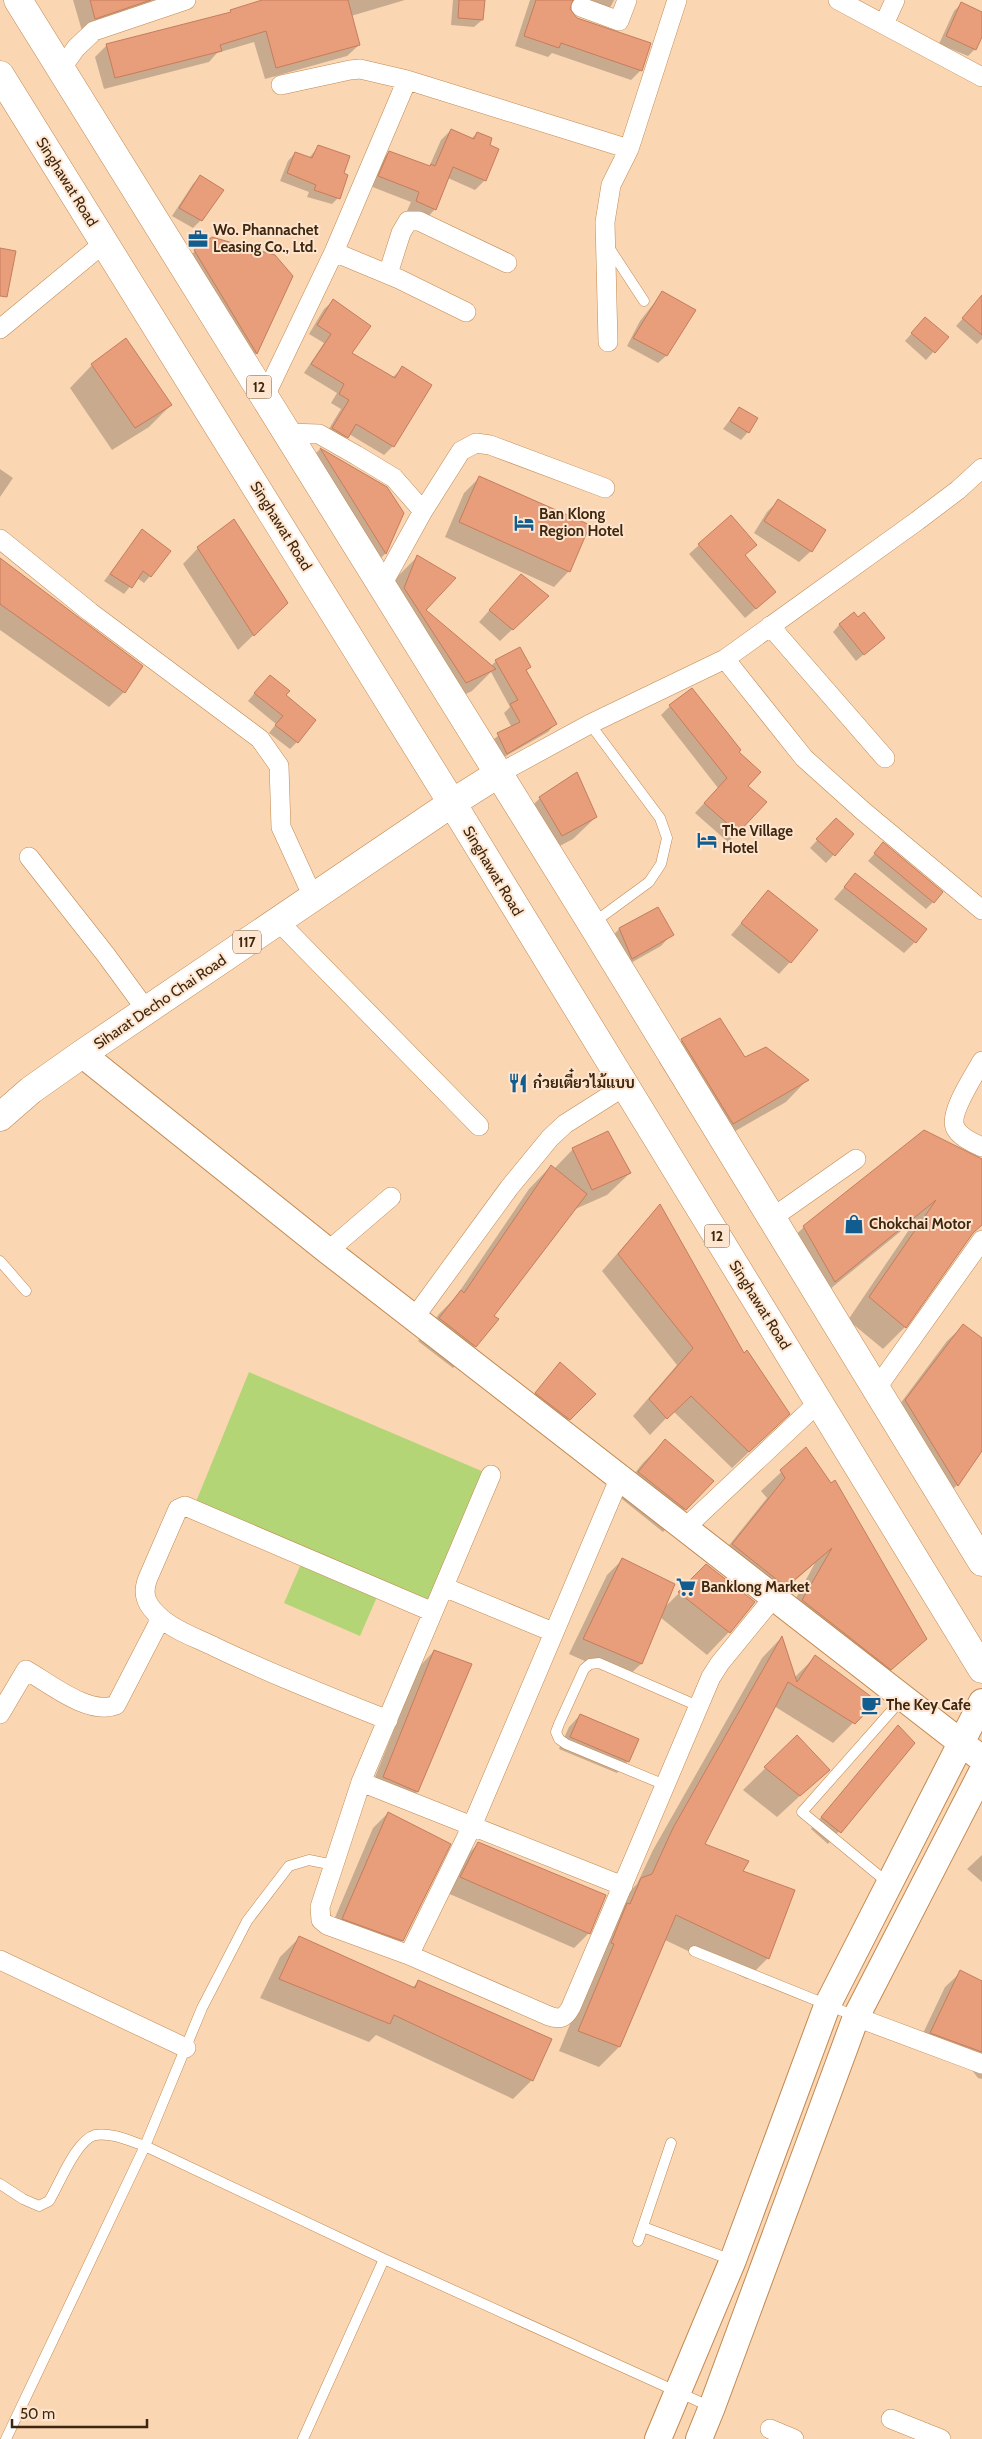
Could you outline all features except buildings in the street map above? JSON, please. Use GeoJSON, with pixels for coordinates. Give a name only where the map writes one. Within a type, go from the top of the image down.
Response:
{"type":"FeatureCollection","features":[{"type":"Feature","properties":{"kind":"main road","name":"12"},"geometry":{"type":"LineString","coordinates":[[18,0],[592,924],[982,1562]]}},
{"type":"Feature","properties":{"kind":"main road","name":"Singhawat Road"},"geometry":{"type":"LineString","coordinates":[[0,75],[452,803],[982,1669]]}},
{"type":"Feature","properties":{"kind":"main road","name":"Siharat Decho Chai Road"},"geometry":{"type":"LineString","coordinates":[[2,1112],[82,1054],[452,803],[498,774]]}},
{"type":"Feature","properties":{"kind":"street"},"geometry":{"type":"LineString","coordinates":[[61,69],[76,48],[94,31],[186,0]]}},
{"type":"Feature","properties":{"kind":"street"},"geometry":{"type":"LineString","coordinates":[[581,7],[619,21],[627,0]]}},
{"type":"Feature","properties":{"kind":"street"},"geometry":{"type":"LineString","coordinates":[[608,342],[605,222],[611,185],[629,148],[677,0]]}},
{"type":"Feature","properties":{"kind":"street"},"geometry":{"type":"LineString","coordinates":[[838,0],[982,77]]}},
{"type":"Feature","properties":{"kind":"street"},"geometry":{"type":"LineString","coordinates":[[884,24],[895,0]]}},
{"type":"Feature","properties":{"kind":"street"},"geometry":{"type":"LineString","coordinates":[[281,86],[360,69],[407,80],[629,148]]}},
{"type":"Feature","properties":{"kind":"street"},"geometry":{"type":"LineString","coordinates":[[264,396],[334,252],[407,80]]}},
{"type":"Feature","properties":{"kind":"street"},"geometry":{"type":"LineString","coordinates":[[388,274],[401,233],[408,221],[419,221],[507,263]]}},
{"type":"Feature","properties":{"kind":"street"},"geometry":{"type":"LineString","coordinates":[[4,322],[104,242]]}},
{"type":"Feature","properties":{"kind":"street"},"geometry":{"type":"LineString","coordinates":[[334,252],[388,274],[466,312]]}},
{"type":"Feature","properties":{"kind":"street"},"geometry":{"type":"LineString","coordinates":[[287,433],[319,434],[394,478],[423,510]]}},
{"type":"Feature","properties":{"kind":"street"},"geometry":{"type":"LineString","coordinates":[[382,586],[423,510],[461,451],[476,443],[490,445],[605,488]]}},
{"type":"Feature","properties":{"kind":"street"},"geometry":{"type":"LineString","coordinates":[[498,774],[590,724],[725,659],[917,521],[958,490],[982,468]]}},
{"type":"Feature","properties":{"kind":"street"},"geometry":{"type":"LineString","coordinates":[[0,539],[90,612],[260,739],[279,766],[281,826],[313,897]]}},
{"type":"Feature","properties":{"kind":"street"},"geometry":{"type":"LineString","coordinates":[[770,626],[885,758]]}},
{"type":"Feature","properties":{"kind":"street"},"geometry":{"type":"LineString","coordinates":[[725,659],[804,758],[862,811],[982,910]]}},
{"type":"Feature","properties":{"kind":"street"},"geometry":{"type":"LineString","coordinates":[[29,857],[147,1011]]}},
{"type":"Feature","properties":{"kind":"street"},"geometry":{"type":"LineString","coordinates":[[278,921],[479,1126]]}},
{"type":"Feature","properties":{"kind":"street"},"geometry":{"type":"LineString","coordinates":[[82,1054],[328,1251],[982,1759]]}},
{"type":"Feature","properties":{"kind":"street"},"geometry":{"type":"LineString","coordinates":[[982,1061],[957,1107],[954,1123],[958,1132],[982,1147]]}},
{"type":"Feature","properties":{"kind":"street"},"geometry":{"type":"LineString","coordinates":[[414,1318],[509,1188],[550,1138],[566,1124],[625,1086]]}},
{"type":"Feature","properties":{"kind":"street"},"geometry":{"type":"LineString","coordinates":[[772,1218],[856,1159]]}},
{"type":"Feature","properties":{"kind":"street"},"geometry":{"type":"LineString","coordinates":[[328,1251],[391,1197]]}},
{"type":"Feature","properties":{"kind":"street"},"geometry":{"type":"LineString","coordinates":[[876,1389],[982,1240]]}},
{"type":"Feature","properties":{"kind":"street"},"geometry":{"type":"LineString","coordinates":[[685,1528],[818,1402]]}},
{"type":"Feature","properties":{"kind":"street"},"geometry":{"type":"LineString","coordinates":[[491,1475],[361,1782],[320,1907],[321,1920],[327,1925],[409,1955],[549,2016],[561,2018],[566,2015],[715,1670],[774,1597]]}},
{"type":"Feature","properties":{"kind":"street"},"geometry":{"type":"LineString","coordinates":[[409,1955],[472,1826],[620,1477]]}},
{"type":"Feature","properties":{"kind":"street"},"geometry":{"type":"LineString","coordinates":[[388,1720],[262,1670],[173,1626],[161,1618],[149,1603],[144,1589],[178,1509],[182,1506],[433,1612]]}},
{"type":"Feature","properties":{"kind":"street"},"geometry":{"type":"LineString","coordinates":[[444,1587],[554,1632]]}},
{"type":"Feature","properties":{"kind":"street"},"geometry":{"type":"LineString","coordinates":[[0,1714],[26,1670],[93,1707],[106,1709],[116,1705],[161,1618]]}},
{"type":"Feature","properties":{"kind":"street"},"geometry":{"type":"LineString","coordinates":[[658,2439],[733,2260],[827,2006],[960,1741],[982,1702]]}},
{"type":"Feature","properties":{"kind":"street"},"geometry":{"type":"LineString","coordinates":[[698,2439],[712,2407],[856,2017],[982,1772]]}},
{"type":"Feature","properties":{"kind":"street"},"geometry":{"type":"LineString","coordinates":[[361,1782],[623,1886]]}},
{"type":"Feature","properties":{"kind":"street"},"geometry":{"type":"LineString","coordinates":[[0,1960],[186,2048]]}},
{"type":"Feature","properties":{"kind":"street"},"geometry":{"type":"LineString","coordinates":[[856,2017],[982,2064]]}},
{"type":"Feature","properties":{"kind":"street"},"geometry":{"type":"LineString","coordinates":[[891,2419],[941,2439]]}},
{"type":"Feature","properties":{"kind":"lane"},"geometry":{"type":"LineString","coordinates":[[605,241],[644,301]]}},
{"type":"Feature","properties":{"kind":"lane"},"geometry":{"type":"LineString","coordinates":[[590,724],[660,818],[667,838],[661,864],[649,882],[592,924]]}},
{"type":"Feature","properties":{"kind":"lane"},"geometry":{"type":"LineString","coordinates":[[0,1261],[26,1291]]}},
{"type":"Feature","properties":{"kind":"lane"},"geometry":{"type":"LineString","coordinates":[[665,1785],[566,1744],[559,1739],[556,1732],[559,1724],[584,1669],[590,1664],[599,1663],[698,1706]]}},
{"type":"Feature","properties":{"kind":"lane"},"geometry":{"type":"LineString","coordinates":[[888,1883],[802,1812],[904,1697]]}},
{"type":"Feature","properties":{"kind":"lane"},"geometry":{"type":"LineString","coordinates":[[6,2439],[145,2146],[202,2008],[247,1921],[289,1866],[309,1860],[334,1865]]}},
{"type":"Feature","properties":{"kind":"lane"},"geometry":{"type":"LineString","coordinates":[[694,1951],[856,2017]]}},
{"type":"Feature","properties":{"kind":"lane"},"geometry":{"type":"LineString","coordinates":[[0,2184],[23,2199],[39,2206],[49,2201],[85,2140],[96,2135],[113,2136],[145,2146],[384,2259],[712,2407]]}},
{"type":"Feature","properties":{"kind":"lane"},"geometry":{"type":"LineString","coordinates":[[638,2241],[671,2143]]}},
{"type":"Feature","properties":{"kind":"lane"},"geometry":{"type":"LineString","coordinates":[[643,2227],[733,2260]]}},
{"type":"Feature","properties":{"kind":"lane"},"geometry":{"type":"LineString","coordinates":[[303,2439],[384,2259]]}},
{"type":"Feature","properties":{"kind":"green space"},"geometry":{"type":"Polygon","coordinates":[[[249,1372],[491,1475],[433,1612],[380,1590],[360,1636],[284,1603],[304,1557],[193,1509],[249,1372]]]}},
{"type":"Feature","properties":{"kind":"place","name":"Wo. Phannachet Leasing Co., Ltd."},"geometry":{"type":"Point","coordinates":[198,239]}},
{"type":"Feature","properties":{"kind":"place","name":"Ban Klong Region Hotel"},"geometry":{"type":"Point","coordinates":[524,523]}},
{"type":"Feature","properties":{"kind":"place","name":"The Village Hotel"},"geometry":{"type":"Point","coordinates":[707,840]}},
{"type":"Feature","properties":{"kind":"place","name":"ก๋วยเตี๋ยวไม้แบบ"},"geometry":{"type":"Point","coordinates":[518,1083]}},
{"type":"Feature","properties":{"kind":"place","name":"Chokchai Motor"},"geometry":{"type":"Point","coordinates":[854,1224]}},
{"type":"Feature","properties":{"kind":"place","name":"Banklong Market"},"geometry":{"type":"Point","coordinates":[686,1587]}},
{"type":"Feature","properties":{"kind":"place","name":"The Key Cafe"},"geometry":{"type":"Point","coordinates":[871,1705]}}]}
